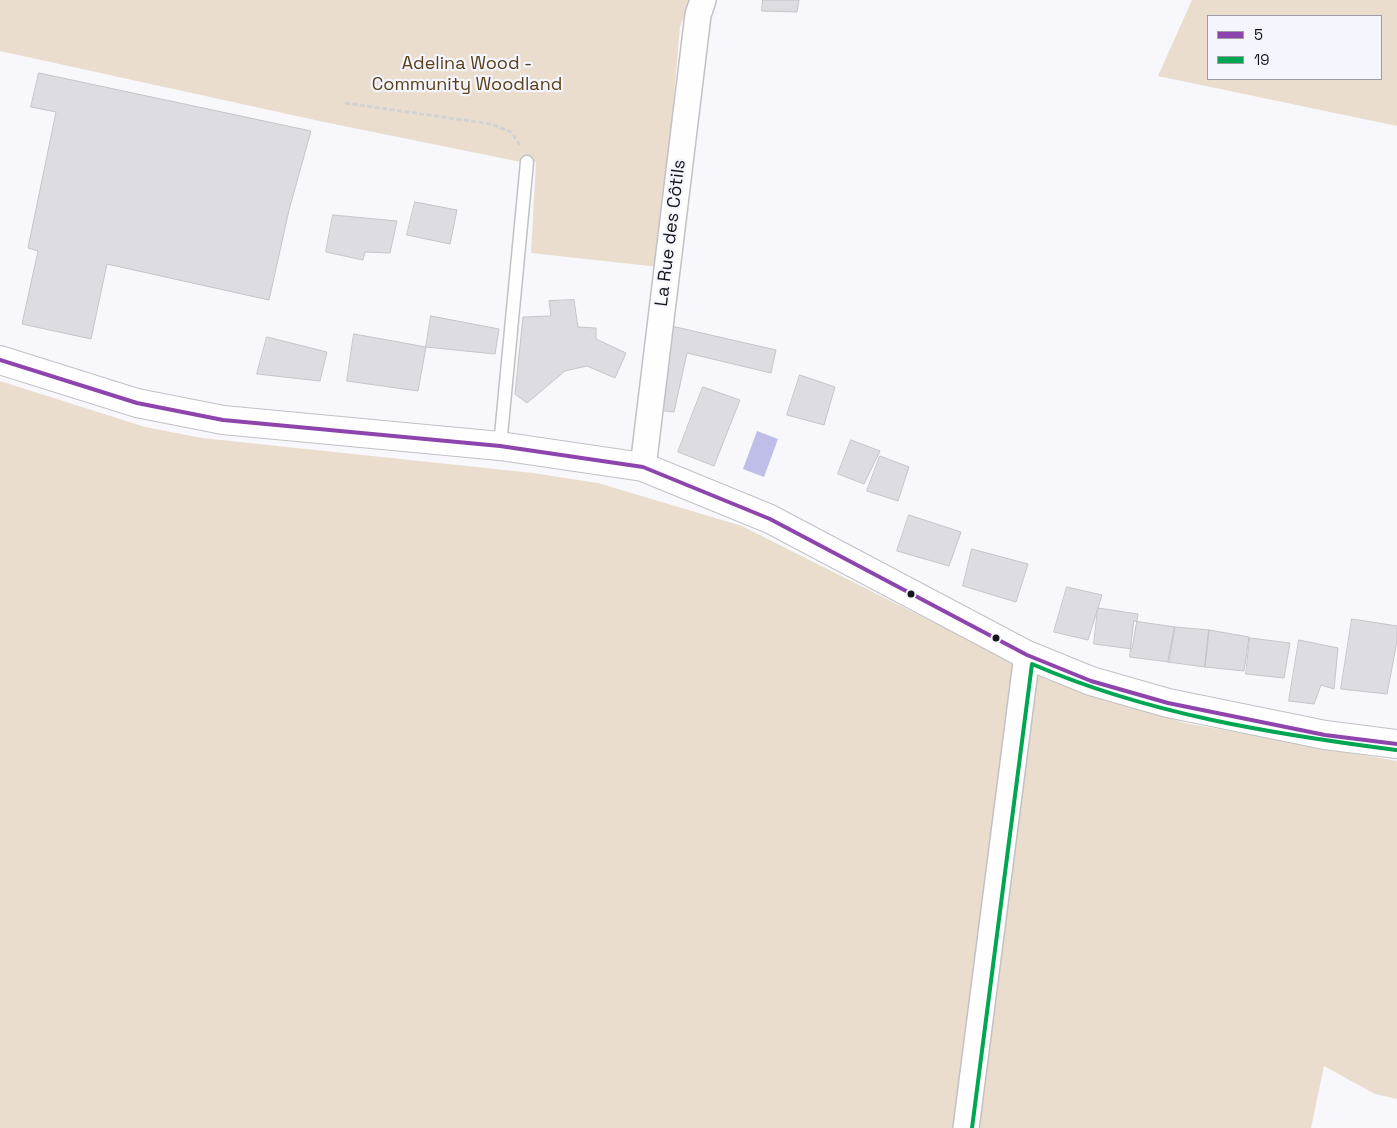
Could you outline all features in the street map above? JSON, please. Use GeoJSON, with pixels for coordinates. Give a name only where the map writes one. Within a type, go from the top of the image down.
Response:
{"type":"FeatureCollection","features":[{"type":"Feature","properties":{"kind":"main road"},"geometry":{"type":"LineString","coordinates":[[0,360],[137,403],[224,420],[500,446],[643,466],[770,519],[1027,655],[1090,681],[1168,703],[1325,735],[1397,744]]}},
{"type":"Feature","properties":{"kind":"street","name":"La Rue des Côtils"},"geometry":{"type":"LineString","coordinates":[[643,466],[698,15],[703,0]]}},
{"type":"Feature","properties":{"kind":"street"},"geometry":{"type":"LineString","coordinates":[[966,1128],[1027,655]]}},
{"type":"Feature","properties":{"kind":"lane"},"geometry":{"type":"LineString","coordinates":[[500,446],[526,162]]}},
{"type":"Feature","properties":{"kind":"path"},"geometry":{"type":"LineString","coordinates":[[345,103],[491,124],[511,132],[522,148],[526,162]]}},
{"type":"Feature","properties":{"kind":"green space","name":"Adelina Wood - Community Woodland"},"geometry":{"type":"Polygon","coordinates":[[[0,0],[690,0],[680,27],[659,267],[531,253],[536,162],[521,162],[324,122],[0,51],[0,0]]]}},
{"type":"Feature","properties":{"kind":"green space"},"geometry":{"type":"Polygon","coordinates":[[[1192,0],[1397,0],[1397,126],[1158,76],[1192,0]]]}},
{"type":"Feature","properties":{"kind":"green space"},"geometry":{"type":"Polygon","coordinates":[[[0,381],[145,427],[202,438],[533,473],[598,483],[742,526],[1046,679],[1185,723],[1397,761],[1397,1099],[1375,1094],[1324,1066],[1311,1128],[0,1128],[0,381]]]}},
{"type":"Feature","properties":{"kind":"water"},"geometry":{"type":"Polygon","coordinates":[[[757,431],[778,439],[764,477],[743,469],[757,431]]]}},
{"type":"Feature","properties":{"kind":"building"},"geometry":{"type":"Polygon","coordinates":[[[763,0],[799,0],[797,12],[762,11],[763,0]]]}},
{"type":"Feature","properties":{"kind":"building"},"geometry":{"type":"Polygon","coordinates":[[[39,73],[311,131],[289,210],[269,300],[107,264],[91,339],[22,324],[38,251],[28,248],[56,112],[31,107],[39,73]]]}},
{"type":"Feature","properties":{"kind":"building"},"geometry":{"type":"Polygon","coordinates":[[[415,202],[457,210],[450,244],[407,235],[415,202]]]}},
{"type":"Feature","properties":{"kind":"building"},"geometry":{"type":"Polygon","coordinates":[[[333,215],[397,221],[390,253],[365,252],[363,260],[326,252],[333,215]]]}},
{"type":"Feature","properties":{"kind":"building"},"geometry":{"type":"Polygon","coordinates":[[[574,300],[578,327],[596,328],[596,339],[626,353],[615,378],[587,366],[565,371],[527,403],[515,394],[523,317],[551,316],[549,301],[574,300]]]}},
{"type":"Feature","properties":{"kind":"building"},"geometry":{"type":"Polygon","coordinates":[[[431,316],[499,329],[495,354],[426,347],[431,316]]]}},
{"type":"Feature","properties":{"kind":"building"},"geometry":{"type":"Polygon","coordinates":[[[667,325],[776,350],[771,373],[687,353],[674,412],[656,410],[667,325]]]}},
{"type":"Feature","properties":{"kind":"building"},"geometry":{"type":"Polygon","coordinates":[[[354,334],[426,347],[418,391],[347,381],[354,334]]]}},
{"type":"Feature","properties":{"kind":"building"},"geometry":{"type":"Polygon","coordinates":[[[267,337],[327,352],[320,381],[257,374],[267,337]]]}},
{"type":"Feature","properties":{"kind":"building"},"geometry":{"type":"Polygon","coordinates":[[[800,375],[835,387],[824,425],[787,415],[800,375]]]}},
{"type":"Feature","properties":{"kind":"building"},"geometry":{"type":"Polygon","coordinates":[[[703,387],[740,400],[714,466],[678,452],[703,387]]]}},
{"type":"Feature","properties":{"kind":"building"},"geometry":{"type":"Polygon","coordinates":[[[851,440],[880,451],[864,484],[838,474],[851,440]]]}},
{"type":"Feature","properties":{"kind":"building"},"geometry":{"type":"Polygon","coordinates":[[[880,456],[909,467],[898,501],[867,491],[880,456]]]}},
{"type":"Feature","properties":{"kind":"building"},"geometry":{"type":"Polygon","coordinates":[[[909,515],[961,532],[949,566],[897,551],[909,515]]]}},
{"type":"Feature","properties":{"kind":"building"},"geometry":{"type":"Polygon","coordinates":[[[972,549],[1028,564],[1016,602],[963,586],[972,549]]]}},
{"type":"Feature","properties":{"kind":"building"},"geometry":{"type":"Polygon","coordinates":[[[1067,587],[1102,595],[1088,640],[1054,632],[1067,587]]]}},
{"type":"Feature","properties":{"kind":"building"},"geometry":{"type":"Polygon","coordinates":[[[1098,608],[1138,614],[1132,649],[1094,644],[1098,608]]]}},
{"type":"Feature","properties":{"kind":"building"},"geometry":{"type":"Polygon","coordinates":[[[1352,619],[1397,626],[1397,641],[1387,694],[1341,689],[1352,619]]]}},
{"type":"Feature","properties":{"kind":"building"},"geometry":{"type":"Polygon","coordinates":[[[1134,621],[1175,627],[1169,662],[1130,657],[1134,621]]]}},
{"type":"Feature","properties":{"kind":"building"},"geometry":{"type":"Polygon","coordinates":[[[1175,627],[1209,630],[1205,667],[1168,662],[1175,627]]]}},
{"type":"Feature","properties":{"kind":"building"},"geometry":{"type":"Polygon","coordinates":[[[1209,630],[1249,637],[1244,671],[1205,667],[1209,630]]]}},
{"type":"Feature","properties":{"kind":"building"},"geometry":{"type":"Polygon","coordinates":[[[1250,638],[1290,643],[1284,678],[1246,674],[1250,638]]]}},
{"type":"Feature","properties":{"kind":"building"},"geometry":{"type":"Polygon","coordinates":[[[1299,640],[1338,648],[1334,689],[1321,685],[1314,704],[1289,701],[1299,640]]]}},
{"type":"Feature","properties":{"kind":"transit line","name":"5"},"geometry":{"type":"LineString","coordinates":[[0,360],[137,403],[223,420],[500,446],[643,467],[770,519],[1027,655],[1091,681],[1168,703],[1325,735],[1397,744]]}},
{"type":"Feature","properties":{"kind":"transit line","name":"19"},"geometry":{"type":"LineString","coordinates":[[972,1128],[1032,664],[1120,696],[1211,720],[1303,737],[1396,750]]}}]}
